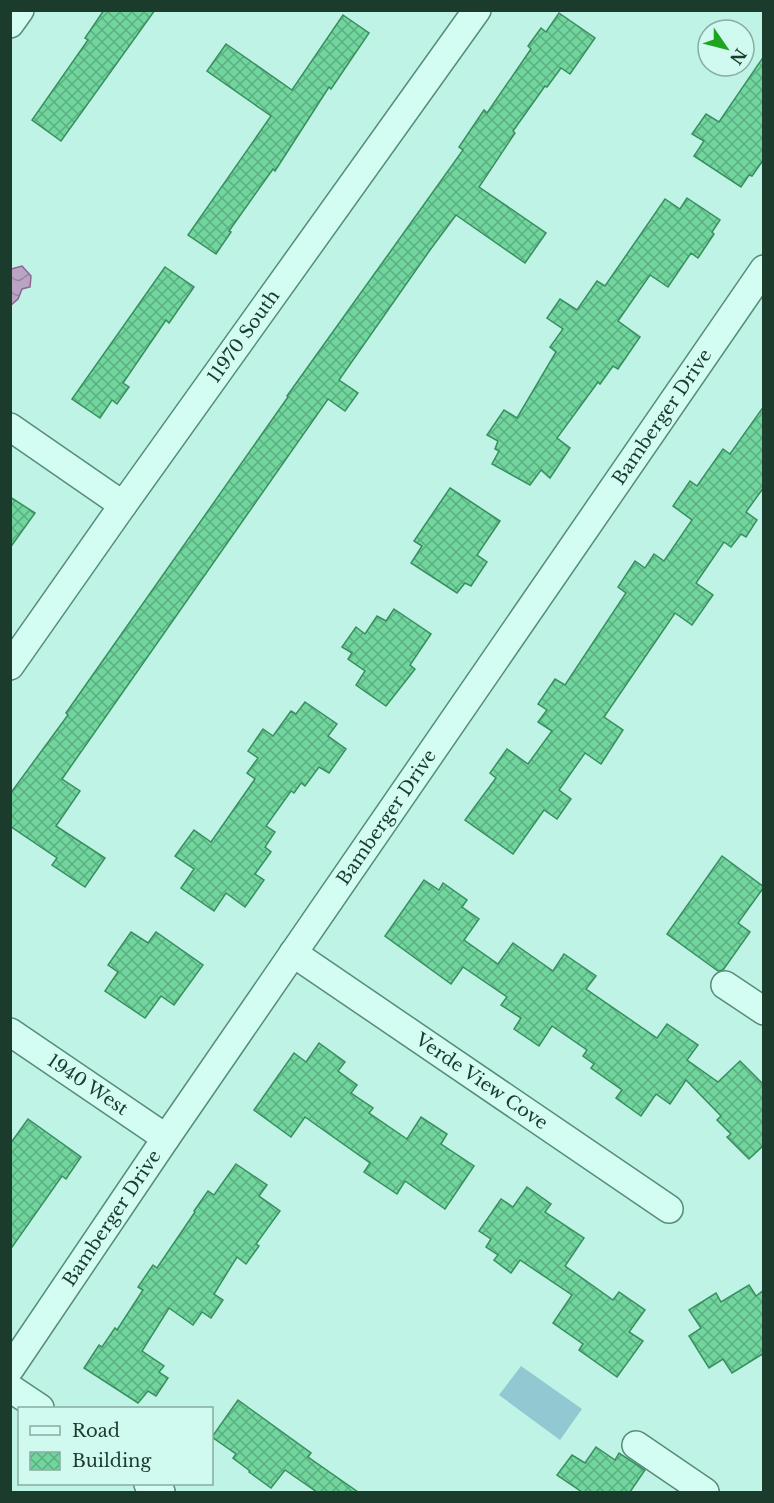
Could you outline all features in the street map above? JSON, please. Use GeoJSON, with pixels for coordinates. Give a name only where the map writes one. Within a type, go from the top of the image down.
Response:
{"type":"FeatureCollection","features":[{"type":"Feature","properties":{"kind":"street"},"geometry":{"type":"LineString","coordinates":[[10,24],[20,10]]}},
{"type":"Feature","properties":{"kind":"street","name":"11970 South"},"geometry":{"type":"LineString","coordinates":[[10,666],[477,10]]}},
{"type":"Feature","properties":{"kind":"street","name":"Bamberger Drive"},"geometry":{"type":"LineString","coordinates":[[10,1369],[166,1138],[764,268]]}},
{"type":"Feature","properties":{"kind":"street"},"geometry":{"type":"LineString","coordinates":[[10,427],[123,505]]}},
{"type":"Feature","properties":{"kind":"street","name":"Verde View Cove"},"geometry":{"type":"LineString","coordinates":[[293,953],[669,1209]]}},
{"type":"Feature","properties":{"kind":"street"},"geometry":{"type":"LineString","coordinates":[[725,986],[764,1011]]}},
{"type":"Feature","properties":{"kind":"street","name":"1940 West"},"geometry":{"type":"LineString","coordinates":[[10,1032],[166,1138]]}},
{"type":"Feature","properties":{"kind":"street"},"geometry":{"type":"LineString","coordinates":[[10,1388],[38,1407]]}},
{"type":"Feature","properties":{"kind":"street"},"geometry":{"type":"LineString","coordinates":[[636,1445],[705,1492]]}},
{"type":"Feature","properties":{"kind":"shaded area"},"geometry":{"type":"Polygon","coordinates":[[[521,1366],[582,1409],[560,1440],[499,1395],[521,1366]]]}},
{"type":"Feature","properties":{"kind":"water"},"geometry":{"type":"Polygon","coordinates":[[[22,266],[31,276],[30,287],[22,289],[18,299],[11,305],[11,269],[22,266]]]}},
{"type":"Feature","properties":{"kind":"building"},"geometry":{"type":"Polygon","coordinates":[[[104,10],[155,10],[61,141],[32,120],[88,40],[85,38],[104,10]]]}},
{"type":"Feature","properties":{"kind":"building"},"geometry":{"type":"Polygon","coordinates":[[[559,13],[595,38],[570,74],[561,68],[547,87],[545,86],[513,131],[515,133],[479,187],[546,233],[525,263],[456,215],[430,250],[339,380],[358,393],[345,411],[328,399],[62,779],[80,791],[56,826],[105,858],[85,887],[52,865],[57,858],[10,826],[10,794],[68,715],[66,713],[287,396],[463,150],[459,147],[484,110],[487,113],[531,49],[528,46],[541,28],[546,32],[559,13]]]}},
{"type":"Feature","properties":{"kind":"building"},"geometry":{"type":"Polygon","coordinates":[[[343,15],[369,33],[331,89],[329,87],[275,171],[273,169],[229,231],[231,232],[216,254],[188,235],[271,116],[207,71],[226,44],[292,90],[343,15]]]}},
{"type":"Feature","properties":{"kind":"building"},"geometry":{"type":"Polygon","coordinates":[[[764,56],[764,159],[741,187],[694,156],[704,141],[692,134],[706,114],[719,122],[749,78],[756,78],[756,68],[764,56]]]}},
{"type":"Feature","properties":{"kind":"building"},"geometry":{"type":"Polygon","coordinates":[[[687,198],[720,220],[712,232],[714,234],[698,258],[691,253],[668,287],[650,275],[618,321],[640,337],[618,369],[613,366],[600,384],[598,382],[557,438],[570,448],[550,478],[541,470],[530,485],[492,464],[499,451],[495,449],[498,441],[487,435],[504,410],[517,418],[556,352],[550,347],[563,329],[547,318],[560,299],[577,310],[597,281],[605,286],[665,199],[680,209],[687,198]]]}},
{"type":"Feature","properties":{"kind":"building"},"geometry":{"type":"Polygon","coordinates":[[[165,267],[194,287],[169,323],[166,320],[123,383],[129,387],[117,404],[112,400],[100,418],[72,399],[165,267]]]}},
{"type":"Feature","properties":{"kind":"building"},"geometry":{"type":"Polygon","coordinates":[[[764,406],[764,487],[746,512],[757,520],[746,537],[741,534],[731,547],[724,542],[696,583],[713,595],[692,625],[675,613],[604,717],[623,730],[601,764],[585,753],[559,790],[571,799],[557,819],[544,810],[513,854],[465,820],[496,778],[490,773],[507,749],[528,764],[552,731],[538,722],[547,710],[538,704],[555,679],[565,685],[626,593],[618,587],[635,561],[645,568],[654,554],[664,561],[692,520],[673,506],[690,481],[697,486],[723,449],[730,454],[764,406]]]}},
{"type":"Feature","properties":{"kind":"building"},"geometry":{"type":"Polygon","coordinates":[[[450,488],[500,521],[477,555],[487,562],[471,586],[465,583],[457,593],[411,563],[422,546],[414,541],[450,488]]]}},
{"type":"Feature","properties":{"kind":"building"},"geometry":{"type":"Polygon","coordinates":[[[10,497],[35,513],[10,548],[10,497]]]}},
{"type":"Feature","properties":{"kind":"building"},"geometry":{"type":"Polygon","coordinates":[[[394,609],[431,634],[410,665],[415,669],[386,706],[356,685],[365,671],[348,659],[352,653],[342,647],[356,627],[365,634],[377,616],[386,621],[394,609]]]}},
{"type":"Feature","properties":{"kind":"building"},"geometry":{"type":"Polygon","coordinates":[[[305,702],[337,724],[328,736],[346,749],[329,773],[319,767],[305,786],[301,783],[294,793],[291,791],[266,826],[275,832],[265,847],[271,852],[255,874],[264,880],[245,907],[226,893],[214,911],[181,888],[194,869],[175,856],[194,830],[211,842],[255,779],[247,773],[258,758],[248,751],[263,729],[273,736],[291,711],[296,714],[305,702]]]}},
{"type":"Feature","properties":{"kind":"building"},"geometry":{"type":"Polygon","coordinates":[[[722,856],[764,887],[738,923],[750,932],[723,970],[718,971],[667,934],[722,856]]]}},
{"type":"Feature","properties":{"kind":"building"},"geometry":{"type":"Polygon","coordinates":[[[424,880],[439,890],[443,883],[467,900],[462,907],[479,919],[464,940],[498,964],[513,943],[553,971],[564,954],[596,976],[586,989],[657,1038],[667,1024],[698,1045],[687,1060],[718,1082],[740,1061],[764,1085],[764,1145],[749,1159],[727,1137],[731,1134],[717,1120],[721,1116],[686,1080],[670,1104],[656,1094],[641,1116],[616,1098],[622,1090],[591,1068],[594,1064],[583,1056],[587,1050],[552,1026],[539,1046],[514,1029],[521,1018],[501,1005],[507,997],[463,967],[451,984],[385,936],[424,880]]]}},
{"type":"Feature","properties":{"kind":"building"},"geometry":{"type":"Polygon","coordinates":[[[131,932],[148,943],[156,932],[203,965],[174,1005],[161,996],[145,1018],[105,991],[118,972],[108,965],[131,932]]]}},
{"type":"Feature","properties":{"kind":"building"},"geometry":{"type":"Polygon","coordinates":[[[319,1043],[345,1062],[338,1071],[357,1085],[351,1093],[373,1108],[369,1113],[407,1139],[421,1117],[447,1134],[441,1144],[474,1166],[445,1209],[405,1181],[397,1194],[364,1172],[370,1163],[305,1117],[291,1137],[254,1110],[294,1053],[306,1062],[319,1043]]]}},
{"type":"Feature","properties":{"kind":"building"},"geometry":{"type":"Polygon","coordinates":[[[28,1119],[81,1157],[66,1179],[62,1176],[10,1250],[10,1144],[28,1119]]]}},
{"type":"Feature","properties":{"kind":"building"},"geometry":{"type":"Polygon","coordinates":[[[236,1164],[267,1185],[259,1196],[280,1211],[256,1244],[259,1246],[246,1264],[237,1257],[214,1294],[223,1300],[211,1318],[202,1312],[193,1325],[169,1308],[142,1351],[164,1366],[159,1372],[168,1378],[156,1396],[148,1391],[138,1403],[84,1368],[99,1345],[102,1347],[115,1328],[117,1330],[143,1290],[138,1287],[153,1265],[157,1268],[208,1191],[214,1195],[236,1164]]]}},
{"type":"Feature","properties":{"kind":"building"},"geometry":{"type":"Polygon","coordinates":[[[527,1187],[551,1204],[545,1212],[584,1238],[565,1266],[613,1300],[619,1292],[645,1310],[629,1332],[643,1341],[617,1377],[579,1350],[583,1344],[553,1323],[572,1295],[520,1260],[511,1273],[494,1260],[498,1255],[486,1247],[491,1239],[479,1231],[501,1199],[513,1207],[527,1187]]]}},
{"type":"Feature","properties":{"kind":"building"},"geometry":{"type":"Polygon","coordinates":[[[749,1285],[756,1296],[764,1290],[764,1353],[732,1373],[723,1359],[709,1368],[689,1336],[701,1328],[689,1310],[716,1293],[721,1302],[749,1285]]]}},
{"type":"Feature","properties":{"kind":"building"},"geometry":{"type":"Polygon","coordinates":[[[238,1400],[311,1453],[308,1457],[358,1492],[317,1492],[285,1470],[271,1488],[233,1458],[236,1454],[213,1436],[238,1400]]]}},
{"type":"Feature","properties":{"kind":"building"},"geometry":{"type":"Polygon","coordinates":[[[596,1447],[615,1460],[619,1453],[645,1470],[630,1492],[582,1492],[557,1475],[572,1455],[585,1463],[596,1447]]]}}]}
